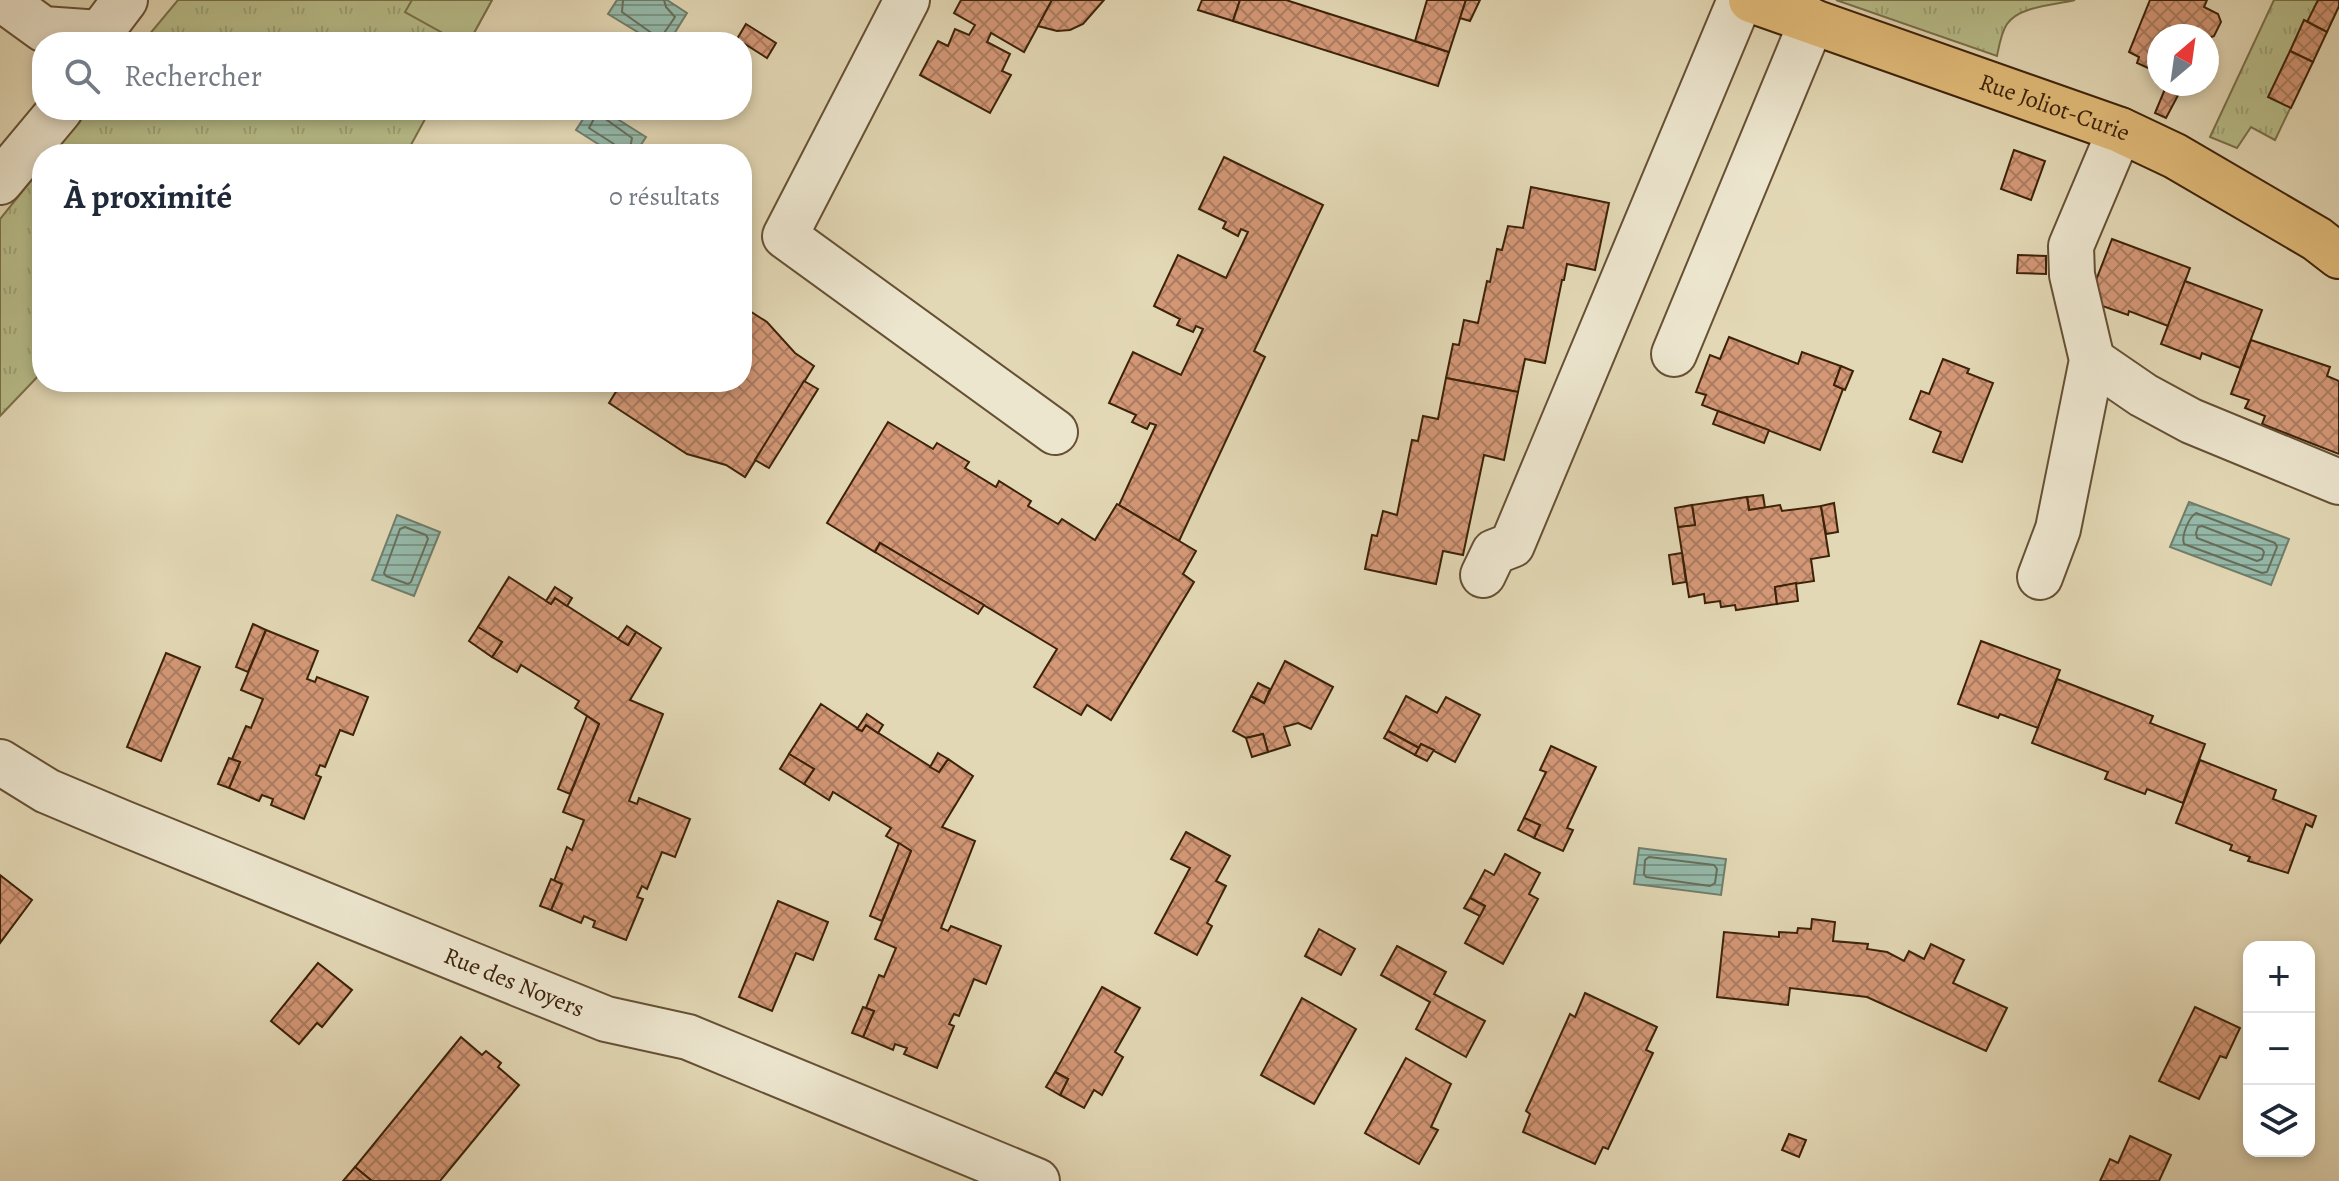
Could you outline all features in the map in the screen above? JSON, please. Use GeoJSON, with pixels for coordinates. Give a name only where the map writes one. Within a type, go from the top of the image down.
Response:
{"type":"FeatureCollection","features":[{"type":"Feature","properties":{"kind":"main road","name":"Rue Joliot-Curie"},"geometry":{"type":"LineString","coordinates":[[1751,0],[2120,130],[2175,156],[2317,239],[2339,256]]}},
{"type":"Feature","properties":{"kind":"street"},"geometry":{"type":"LineString","coordinates":[[3,0],[43,29],[109,25]]}},
{"type":"Feature","properties":{"kind":"street"},"geometry":{"type":"LineString","coordinates":[[907,0],[785,236],[1055,432]]}},
{"type":"Feature","properties":{"kind":"street"},"geometry":{"type":"LineString","coordinates":[[1483,575],[1494,552],[1512,545],[1740,0]]}},
{"type":"Feature","properties":{"kind":"street"},"geometry":{"type":"LineString","coordinates":[[1674,354],[1812,21]]}},
{"type":"Feature","properties":{"kind":"street"},"geometry":{"type":"LineString","coordinates":[[0,182],[52,120]]}},
{"type":"Feature","properties":{"kind":"street"},"geometry":{"type":"LineString","coordinates":[[2040,577],[2058,529],[2092,360],[2072,275],[2071,246],[2120,130]]}},
{"type":"Feature","properties":{"kind":"street"},"geometry":{"type":"LineString","coordinates":[[2092,360],[2143,395],[2191,421],[2339,482]]}},
{"type":"Feature","properties":{"kind":"street","name":"Rue des Noyers"},"geometry":{"type":"LineString","coordinates":[[0,762],[47,791],[519,984],[606,1019],[688,1037],[1037,1181]]}},
{"type":"Feature","properties":{"kind":"green space"},"geometry":{"type":"Polygon","coordinates":[[[178,0],[492,0],[474,32],[151,32],[178,0]]]}},
{"type":"Feature","properties":{"kind":"green space"},"geometry":{"type":"Polygon","coordinates":[[[412,0],[492,0],[474,32],[441,32],[405,12],[412,0]]]}},
{"type":"Feature","properties":{"kind":"green space"},"geometry":{"type":"Polygon","coordinates":[[[1836,0],[2075,0],[2038,7],[2013,18],[2003,31],[1997,56],[1836,0]]]}},
{"type":"Feature","properties":{"kind":"green space"},"geometry":{"type":"Polygon","coordinates":[[[2274,0],[2339,0],[2339,6],[2275,140],[2251,127],[2237,148],[2210,137],[2274,0]]]}},
{"type":"Feature","properties":{"kind":"green space"},"geometry":{"type":"Polygon","coordinates":[[[80,120],[425,120],[411,144],[61,144],[80,120]]]}},
{"type":"Feature","properties":{"kind":"green space"},"geometry":{"type":"Polygon","coordinates":[[[32,179],[32,382],[0,416],[0,219],[32,179]]]}},
{"type":"Feature","properties":{"kind":"water"},"geometry":{"type":"Polygon","coordinates":[[[617,0],[667,0],[687,13],[675,32],[638,32],[608,14],[617,0]]]}},
{"type":"Feature","properties":{"kind":"water"},"geometry":{"type":"Polygon","coordinates":[[[582,120],[619,120],[646,137],[641,144],[598,144],[576,130],[582,120]]]}},
{"type":"Feature","properties":{"kind":"water"},"geometry":{"type":"Polygon","coordinates":[[[2189,502],[2289,539],[2271,585],[2170,547],[2189,502]]]}},
{"type":"Feature","properties":{"kind":"water"},"geometry":{"type":"Polygon","coordinates":[[[397,515],[440,532],[414,596],[372,580],[397,515]]]}},
{"type":"Feature","properties":{"kind":"water"},"geometry":{"type":"Polygon","coordinates":[[[1639,848],[1726,859],[1721,895],[1634,884],[1639,848]]]}},
{"type":"Feature","properties":{"kind":"building"},"geometry":{"type":"Polygon","coordinates":[[[961,0],[1052,0],[1024,52],[991,33],[987,42],[1010,54],[1002,71],[1011,75],[990,113],[920,75],[938,41],[948,46],[955,29],[969,35],[975,25],[954,13],[961,0]]]}},
{"type":"Feature","properties":{"kind":"building"},"geometry":{"type":"Polygon","coordinates":[[[1052,0],[1104,0],[1083,24],[1070,30],[1057,31],[1038,26],[1052,0]]]}},
{"type":"Feature","properties":{"kind":"building"},"geometry":{"type":"Polygon","coordinates":[[[1202,0],[1240,0],[1233,21],[1198,10],[1202,0]]]}},
{"type":"Feature","properties":{"kind":"building"},"geometry":{"type":"Polygon","coordinates":[[[1240,0],[1286,0],[1449,52],[1438,86],[1233,21],[1240,0]]]}},
{"type":"Feature","properties":{"kind":"building"},"geometry":{"type":"Polygon","coordinates":[[[1427,0],[1466,0],[1449,52],[1415,41],[1427,0]]]}},
{"type":"Feature","properties":{"kind":"building"},"geometry":{"type":"Polygon","coordinates":[[[1466,0],[1480,0],[1470,21],[1460,18],[1466,0]]]}},
{"type":"Feature","properties":{"kind":"building"},"geometry":{"type":"Polygon","coordinates":[[[2150,0],[2207,0],[2204,7],[2218,14],[2219,26],[2147,24],[2147,68],[2137,63],[2139,57],[2129,52],[2150,0]]]}},
{"type":"Feature","properties":{"kind":"building"},"geometry":{"type":"Polygon","coordinates":[[[2318,0],[2339,0],[2327,32],[2307,22],[2318,0]]]}},
{"type":"Feature","properties":{"kind":"building"},"geometry":{"type":"Polygon","coordinates":[[[2304,20],[2327,32],[2313,62],[2290,51],[2304,20]]]}},
{"type":"Feature","properties":{"kind":"building"},"geometry":{"type":"Polygon","coordinates":[[[746,24],[776,43],[767,58],[752,48],[752,32],[741,32],[746,24]]]}},
{"type":"Feature","properties":{"kind":"building"},"geometry":{"type":"Polygon","coordinates":[[[2290,51],[2313,62],[2291,108],[2268,97],[2290,51]]]}},
{"type":"Feature","properties":{"kind":"building"},"geometry":{"type":"Polygon","coordinates":[[[2162,96],[2178,96],[2166,118],[2155,113],[2162,96]]]}},
{"type":"Feature","properties":{"kind":"building"},"geometry":{"type":"Polygon","coordinates":[[[2014,150],[2045,161],[2031,200],[2001,189],[2014,150]]]}},
{"type":"Feature","properties":{"kind":"building"},"geometry":{"type":"Polygon","coordinates":[[[1224,157],[1323,205],[1254,351],[1265,357],[1179,541],[1119,505],[1156,425],[1150,423],[1147,429],[1132,422],[1136,415],[1109,403],[1133,352],[1181,375],[1203,329],[1196,326],[1193,332],[1177,325],[1180,319],[1154,306],[1178,255],[1226,278],[1248,232],[1241,229],[1238,236],[1223,228],[1226,222],[1199,209],[1224,157]]]}},
{"type":"Feature","properties":{"kind":"building"},"geometry":{"type":"Polygon","coordinates":[[[1531,187],[1609,203],[1595,270],[1567,264],[1545,363],[1525,359],[1518,392],[1446,378],[1453,344],[1459,345],[1464,320],[1478,323],[1487,281],[1490,282],[1497,249],[1502,250],[1508,226],[1523,228],[1531,187]]]}},
{"type":"Feature","properties":{"kind":"building"},"geometry":{"type":"Polygon","coordinates":[[[2112,239],[2190,268],[2168,326],[2129,311],[2128,315],[2088,301],[2112,239]]]}},
{"type":"Feature","properties":{"kind":"building"},"geometry":{"type":"Polygon","coordinates":[[[2018,255],[2046,256],[2046,274],[2017,273],[2018,255]]]}},
{"type":"Feature","properties":{"kind":"building"},"geometry":{"type":"Polygon","coordinates":[[[2185,281],[2262,310],[2240,368],[2202,353],[2200,359],[2161,344],[2185,281]]]}},
{"type":"Feature","properties":{"kind":"building"},"geometry":{"type":"Polygon","coordinates":[[[752,312],[767,322],[795,353],[814,366],[745,477],[726,465],[687,454],[609,403],[616,392],[752,392],[752,312]]]}},
{"type":"Feature","properties":{"kind":"building"},"geometry":{"type":"Polygon","coordinates":[[[1729,337],[1798,364],[1802,352],[1841,366],[1834,385],[1843,389],[1820,450],[1702,405],[1706,395],[1696,392],[1710,355],[1720,359],[1729,337]]]}},
{"type":"Feature","properties":{"kind":"building"},"geometry":{"type":"Polygon","coordinates":[[[2251,340],[2330,367],[2327,376],[2339,381],[2339,454],[2262,424],[2265,416],[2245,408],[2249,400],[2231,394],[2251,340]]]}},
{"type":"Feature","properties":{"kind":"building"},"geometry":{"type":"Polygon","coordinates":[[[1943,359],[1993,383],[1962,462],[1933,452],[1941,432],[1910,419],[1921,391],[1929,394],[1943,359]]]}},
{"type":"Feature","properties":{"kind":"building"},"geometry":{"type":"Polygon","coordinates":[[[1841,366],[1853,371],[1845,390],[1834,385],[1841,366]]]}},
{"type":"Feature","properties":{"kind":"building"},"geometry":{"type":"Polygon","coordinates":[[[1446,378],[1518,392],[1504,460],[1484,455],[1463,555],[1443,551],[1436,584],[1365,569],[1372,535],[1377,536],[1383,511],[1397,515],[1412,440],[1418,441],[1423,416],[1438,419],[1446,378]]]}},
{"type":"Feature","properties":{"kind":"building"},"geometry":{"type":"Polygon","coordinates":[[[804,381],[818,389],[769,468],[755,460],[804,381]]]}},
{"type":"Feature","properties":{"kind":"building"},"geometry":{"type":"Polygon","coordinates":[[[1718,411],[1769,430],[1764,443],[1713,424],[1718,411]]]}},
{"type":"Feature","properties":{"kind":"building"},"geometry":{"type":"Polygon","coordinates":[[[888,422],[933,449],[937,443],[969,462],[965,468],[996,487],[999,481],[1031,501],[1028,506],[1058,524],[1062,519],[1095,540],[1117,504],[1196,551],[1183,574],[1194,582],[1111,720],[1087,705],[1081,715],[1034,687],[1057,649],[880,543],[875,552],[827,523],[888,422]]]}},
{"type":"Feature","properties":{"kind":"building"},"geometry":{"type":"Polygon","coordinates":[[[1763,495],[1765,508],[1749,510],[1747,497],[1763,495]]]}},
{"type":"Feature","properties":{"kind":"building"},"geometry":{"type":"Polygon","coordinates":[[[1747,497],[1749,510],[1780,505],[1782,511],[1821,506],[1829,556],[1811,559],[1814,581],[1775,587],[1777,604],[1736,610],[1735,605],[1721,607],[1720,601],[1705,603],[1704,594],[1689,597],[1678,527],[1695,525],[1692,505],[1747,497]]]}},
{"type":"Feature","properties":{"kind":"building"},"geometry":{"type":"Polygon","coordinates":[[[1834,503],[1838,532],[1826,534],[1821,506],[1834,503]]]}},
{"type":"Feature","properties":{"kind":"building"},"geometry":{"type":"Polygon","coordinates":[[[1692,505],[1695,525],[1678,527],[1675,508],[1692,505]]]}},
{"type":"Feature","properties":{"kind":"building"},"geometry":{"type":"Polygon","coordinates":[[[880,543],[984,605],[978,614],[875,552],[880,543]]]}},
{"type":"Feature","properties":{"kind":"building"},"geometry":{"type":"Polygon","coordinates":[[[1682,553],[1686,582],[1673,584],[1669,555],[1682,553]]]}},
{"type":"Feature","properties":{"kind":"building"},"geometry":{"type":"Polygon","coordinates":[[[509,577],[551,604],[555,598],[628,645],[636,632],[661,648],[630,700],[663,714],[629,801],[637,804],[639,798],[690,819],[675,857],[662,852],[647,889],[642,886],[637,897],[643,899],[626,940],[593,927],[595,921],[584,916],[581,923],[551,910],[562,884],[554,881],[567,847],[572,850],[584,820],[563,812],[599,724],[575,708],[579,701],[521,665],[517,672],[492,657],[502,642],[478,627],[509,577]]]}},
{"type":"Feature","properties":{"kind":"building"},"geometry":{"type":"Polygon","coordinates":[[[1796,583],[1798,601],[1777,604],[1775,587],[1796,583]]]}},
{"type":"Feature","properties":{"kind":"building"},"geometry":{"type":"Polygon","coordinates":[[[555,587],[572,598],[567,606],[555,598],[551,604],[546,601],[555,587]]]}},
{"type":"Feature","properties":{"kind":"building"},"geometry":{"type":"Polygon","coordinates":[[[253,624],[266,630],[248,672],[236,667],[253,624]]]}},
{"type":"Feature","properties":{"kind":"building"},"geometry":{"type":"Polygon","coordinates":[[[627,626],[636,632],[628,645],[618,639],[627,626]]]}},
{"type":"Feature","properties":{"kind":"building"},"geometry":{"type":"Polygon","coordinates":[[[478,627],[502,642],[492,657],[469,641],[478,627]]]}},
{"type":"Feature","properties":{"kind":"building"},"geometry":{"type":"Polygon","coordinates":[[[266,630],[318,651],[307,679],[315,682],[317,677],[368,697],[353,735],[340,730],[325,767],[320,765],[316,775],[321,777],[304,819],[271,805],[273,799],[262,795],[259,801],[229,788],[240,762],[232,759],[246,726],[251,728],[263,699],[241,690],[266,630]]]}},
{"type":"Feature","properties":{"kind":"building"},"geometry":{"type":"Polygon","coordinates":[[[1981,641],[2060,670],[2038,728],[2000,714],[1998,718],[1958,704],[1981,641]]]}},
{"type":"Feature","properties":{"kind":"building"},"geometry":{"type":"Polygon","coordinates":[[[166,653],[200,667],[161,761],[127,747],[166,653]]]}},
{"type":"Feature","properties":{"kind":"building"},"geometry":{"type":"Polygon","coordinates":[[[1285,661],[1333,687],[1311,729],[1298,723],[1284,727],[1290,745],[1268,752],[1263,734],[1246,738],[1233,731],[1251,696],[1264,703],[1285,661]]]}},
{"type":"Feature","properties":{"kind":"building"},"geometry":{"type":"Polygon","coordinates":[[[2057,679],[2153,716],[2150,723],[2205,744],[2183,803],[2147,789],[2145,794],[2105,779],[2108,772],[2032,743],[2057,679]]]}},
{"type":"Feature","properties":{"kind":"building"},"geometry":{"type":"Polygon","coordinates":[[[1258,683],[1270,689],[1264,703],[1251,696],[1258,683]]]}},
{"type":"Feature","properties":{"kind":"building"},"geometry":{"type":"Polygon","coordinates":[[[1406,696],[1437,713],[1446,697],[1480,715],[1455,762],[1421,744],[1419,748],[1388,731],[1406,696]]]}},
{"type":"Feature","properties":{"kind":"building"},"geometry":{"type":"Polygon","coordinates":[[[821,704],[862,731],[866,725],[939,772],[948,759],[973,776],[942,827],[975,841],[941,928],[948,931],[951,926],[1001,946],[986,984],[974,979],[959,1016],[954,1014],[949,1024],[954,1026],[937,1068],[904,1054],[907,1048],[895,1044],[893,1050],[863,1037],[874,1011],[866,1008],[879,975],[884,977],[896,948],[875,939],[911,851],[886,836],[891,828],[833,792],[829,800],[804,784],[814,769],[789,754],[821,704]]]}},
{"type":"Feature","properties":{"kind":"building"},"geometry":{"type":"Polygon","coordinates":[[[867,714],[883,725],[878,733],[866,725],[862,731],[857,729],[867,714]]]}},
{"type":"Feature","properties":{"kind":"building"},"geometry":{"type":"Polygon","coordinates":[[[587,716],[599,724],[570,794],[558,789],[587,716]]]}},
{"type":"Feature","properties":{"kind":"building"},"geometry":{"type":"Polygon","coordinates":[[[1388,731],[1419,748],[1415,755],[1384,738],[1388,731]]]}},
{"type":"Feature","properties":{"kind":"building"},"geometry":{"type":"Polygon","coordinates":[[[1263,734],[1268,752],[1252,757],[1246,738],[1263,734]]]}},
{"type":"Feature","properties":{"kind":"building"},"geometry":{"type":"Polygon","coordinates":[[[1421,744],[1434,750],[1427,761],[1415,755],[1421,744]]]}},
{"type":"Feature","properties":{"kind":"building"},"geometry":{"type":"Polygon","coordinates":[[[1551,746],[1596,767],[1567,828],[1573,830],[1563,851],[1534,838],[1540,825],[1524,818],[1546,772],[1540,770],[1551,746]]]}},
{"type":"Feature","properties":{"kind":"building"},"geometry":{"type":"Polygon","coordinates":[[[938,753],[948,759],[939,772],[930,767],[938,753]]]}},
{"type":"Feature","properties":{"kind":"building"},"geometry":{"type":"Polygon","coordinates":[[[789,754],[814,769],[804,784],[780,769],[789,754]]]}},
{"type":"Feature","properties":{"kind":"building"},"geometry":{"type":"Polygon","coordinates":[[[229,758],[240,762],[229,788],[218,784],[229,758]]]}},
{"type":"Feature","properties":{"kind":"building"},"geometry":{"type":"Polygon","coordinates":[[[2200,760],[2276,790],[2273,799],[2316,816],[2312,827],[2306,824],[2288,873],[2248,861],[2250,857],[2230,850],[2232,845],[2176,823],[2200,760]]]}},
{"type":"Feature","properties":{"kind":"building"},"geometry":{"type":"Polygon","coordinates":[[[1524,818],[1540,825],[1534,838],[1518,830],[1524,818]]]}},
{"type":"Feature","properties":{"kind":"building"},"geometry":{"type":"Polygon","coordinates":[[[1186,832],[1230,856],[1216,881],[1226,886],[1207,923],[1212,926],[1197,955],[1155,933],[1190,868],[1171,859],[1186,832]]]}},
{"type":"Feature","properties":{"kind":"building"},"geometry":{"type":"Polygon","coordinates":[[[899,843],[911,851],[882,921],[870,916],[899,843]]]}},
{"type":"Feature","properties":{"kind":"building"},"geometry":{"type":"Polygon","coordinates":[[[1505,854],[1540,873],[1529,894],[1538,899],[1503,964],[1465,943],[1485,906],[1470,898],[1485,870],[1494,875],[1505,854]]]}},
{"type":"Feature","properties":{"kind":"building"},"geometry":{"type":"Polygon","coordinates":[[[0,875],[32,900],[0,943],[0,875]]]}},
{"type":"Feature","properties":{"kind":"building"},"geometry":{"type":"Polygon","coordinates":[[[551,879],[562,884],[551,910],[540,906],[551,879]]]}},
{"type":"Feature","properties":{"kind":"building"},"geometry":{"type":"Polygon","coordinates":[[[1470,898],[1485,906],[1480,916],[1464,908],[1470,898]]]}},
{"type":"Feature","properties":{"kind":"building"},"geometry":{"type":"Polygon","coordinates":[[[778,901],[828,922],[813,960],[796,953],[772,1011],[739,997],[778,901]]]}},
{"type":"Feature","properties":{"kind":"building"},"geometry":{"type":"Polygon","coordinates":[[[1812,919],[1835,922],[1833,941],[1868,944],[1867,949],[1887,952],[1904,961],[1909,951],[1924,959],[1931,944],[1964,960],[1953,983],[2007,1008],[1986,1051],[1867,997],[1790,988],[1788,1005],[1717,997],[1724,932],[1779,937],[1779,932],[1797,933],[1798,928],[1811,929],[1812,919]]]}},
{"type":"Feature","properties":{"kind":"building"},"geometry":{"type":"Polygon","coordinates":[[[1319,929],[1355,949],[1341,975],[1305,956],[1319,929]]]}},
{"type":"Feature","properties":{"kind":"building"},"geometry":{"type":"Polygon","coordinates":[[[1397,946],[1446,972],[1434,994],[1485,1021],[1466,1057],[1416,1029],[1430,1002],[1381,975],[1397,946]]]}},
{"type":"Feature","properties":{"kind":"building"},"geometry":{"type":"Polygon","coordinates":[[[318,963],[352,990],[322,1027],[317,1023],[299,1044],[271,1021],[318,963]]]}},
{"type":"Feature","properties":{"kind":"building"},"geometry":{"type":"Polygon","coordinates":[[[1102,987],[1140,1008],[1115,1052],[1123,1057],[1102,1095],[1094,1090],[1084,1108],[1060,1095],[1068,1079],[1055,1072],[1102,987]]]}},
{"type":"Feature","properties":{"kind":"building"},"geometry":{"type":"Polygon","coordinates":[[[1585,993],[1657,1027],[1646,1050],[1653,1053],[1608,1149],[1603,1147],[1595,1164],[1523,1132],[1530,1114],[1526,1111],[1570,1014],[1575,1017],[1585,993]]]}},
{"type":"Feature","properties":{"kind":"building"},"geometry":{"type":"Polygon","coordinates":[[[1302,998],[1356,1029],[1314,1104],[1261,1075],[1302,998]]]}},
{"type":"Feature","properties":{"kind":"building"},"geometry":{"type":"Polygon","coordinates":[[[863,1007],[874,1011],[863,1037],[852,1033],[863,1007]]]}},
{"type":"Feature","properties":{"kind":"building"},"geometry":{"type":"Polygon","coordinates":[[[2195,1007],[2240,1028],[2226,1058],[2220,1056],[2199,1099],[2159,1081],[2195,1007]]]}},
{"type":"Feature","properties":{"kind":"building"},"geometry":{"type":"Polygon","coordinates":[[[461,1037],[482,1055],[486,1051],[501,1063],[498,1067],[519,1085],[440,1181],[372,1181],[355,1167],[461,1037]]]}},
{"type":"Feature","properties":{"kind":"building"},"geometry":{"type":"Polygon","coordinates":[[[1406,1058],[1451,1084],[1431,1127],[1438,1130],[1419,1164],[1365,1133],[1406,1058]]]}},
{"type":"Feature","properties":{"kind":"building"},"geometry":{"type":"Polygon","coordinates":[[[1055,1072],[1068,1079],[1060,1095],[1046,1087],[1055,1072]]]}},
{"type":"Feature","properties":{"kind":"building"},"geometry":{"type":"Polygon","coordinates":[[[1789,1134],[1806,1140],[1799,1157],[1782,1150],[1789,1134]]]}},
{"type":"Feature","properties":{"kind":"building"},"geometry":{"type":"Polygon","coordinates":[[[2130,1136],[2171,1155],[2159,1181],[2100,1181],[2110,1159],[2118,1163],[2130,1136]]]}},
{"type":"Feature","properties":{"kind":"building"},"geometry":{"type":"Polygon","coordinates":[[[355,1167],[372,1181],[343,1181],[355,1167]]]}}]}
